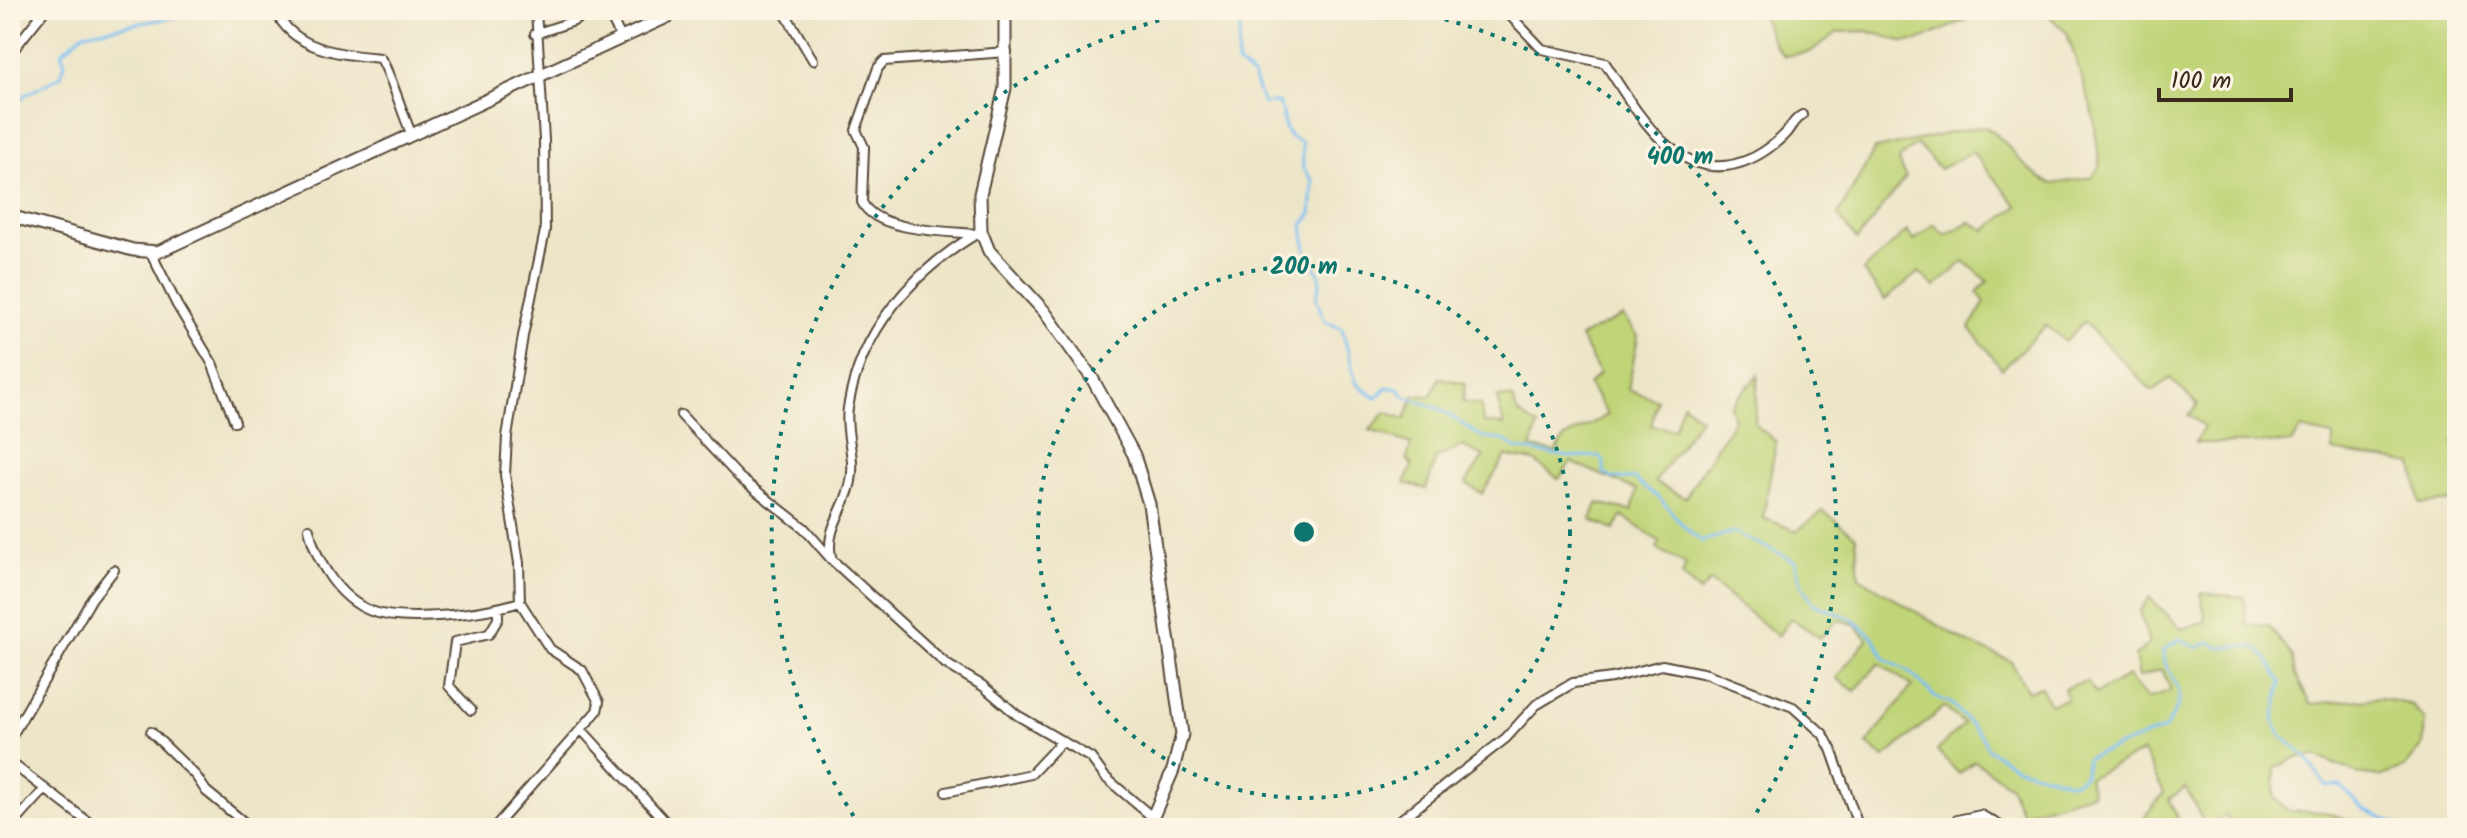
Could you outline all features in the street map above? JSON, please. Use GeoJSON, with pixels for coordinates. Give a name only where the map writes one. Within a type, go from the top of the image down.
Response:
{"type":"FeatureCollection","features":[{"type":"Feature","properties":{"kind":"street"},"geometry":{"type":"LineString","coordinates":[[10,54],[45,10]]}},
{"type":"Feature","properties":{"kind":"street"},"geometry":{"type":"LineString","coordinates":[[275,10],[283,26],[315,47],[380,58],[412,135]]}},
{"type":"Feature","properties":{"kind":"street"},"geometry":{"type":"LineString","coordinates":[[494,828],[597,711],[599,702],[582,670],[550,649],[520,602],[519,563],[505,475],[507,437],[523,336],[545,231],[536,10]]}},
{"type":"Feature","properties":{"kind":"street"},"geometry":{"type":"LineString","coordinates":[[535,34],[574,21],[591,10]]}},
{"type":"Feature","properties":{"kind":"street"},"geometry":{"type":"LineString","coordinates":[[607,10],[622,39]]}},
{"type":"Feature","properties":{"kind":"street"},"geometry":{"type":"LineString","coordinates":[[10,216],[151,253],[173,246],[682,10]]}},
{"type":"Feature","properties":{"kind":"street"},"geometry":{"type":"LineString","coordinates":[[783,10],[813,60]]}},
{"type":"Feature","properties":{"kind":"street"},"geometry":{"type":"LineString","coordinates":[[681,415],[740,478],[804,528],[832,560],[946,664],[1091,758],[1105,777],[1150,822],[1173,770],[1182,734],[1142,472],[1092,378],[1044,311],[989,251],[979,232],[980,194],[1005,88],[1005,10]]}},
{"type":"Feature","properties":{"kind":"street"},"geometry":{"type":"LineString","coordinates":[[1505,10],[1542,49],[1605,63],[1645,122],[1668,148],[1688,162],[1722,166],[1751,159],[1784,135],[1802,115]]}},
{"type":"Feature","properties":{"kind":"street"},"geometry":{"type":"LineString","coordinates":[[979,232],[886,223],[866,210],[862,202],[864,147],[856,130],[878,68],[884,61],[1007,52]]}},
{"type":"Feature","properties":{"kind":"street"},"geometry":{"type":"LineString","coordinates":[[832,560],[831,533],[851,482],[847,409],[859,363],[871,337],[906,289],[950,250],[979,232]]}},
{"type":"Feature","properties":{"kind":"street"},"geometry":{"type":"LineString","coordinates":[[151,253],[212,363],[235,422]]}},
{"type":"Feature","properties":{"kind":"street"},"geometry":{"type":"LineString","coordinates":[[309,529],[315,555],[322,568],[350,597],[370,611],[427,615],[498,609],[520,602]]}},
{"type":"Feature","properties":{"kind":"street"},"geometry":{"type":"LineString","coordinates":[[10,739],[92,598],[114,570]]}},
{"type":"Feature","properties":{"kind":"street"},"geometry":{"type":"LineString","coordinates":[[471,710],[449,686],[455,642],[487,636],[498,619],[498,609]]}},
{"type":"Feature","properties":{"kind":"street"},"geometry":{"type":"LineString","coordinates":[[1390,828],[1506,738],[1536,705],[1573,683],[1612,678],[1662,665],[1707,674],[1793,707],[1823,734],[1859,828]]}},
{"type":"Feature","properties":{"kind":"street"},"geometry":{"type":"LineString","coordinates":[[581,729],[671,828]]}},
{"type":"Feature","properties":{"kind":"street"},"geometry":{"type":"LineString","coordinates":[[151,732],[196,776],[206,791],[251,828]]}},
{"type":"Feature","properties":{"kind":"street"},"geometry":{"type":"LineString","coordinates":[[946,792],[1031,774],[1062,741]]}},
{"type":"Feature","properties":{"kind":"street"},"geometry":{"type":"LineString","coordinates":[[10,762],[96,828]]}},
{"type":"Feature","properties":{"kind":"street"},"geometry":{"type":"LineString","coordinates":[[10,828],[44,790]]}},
{"type":"Feature","properties":{"kind":"street"},"geometry":{"type":"LineString","coordinates":[[1957,820],[1981,815],[2004,828]]}},
{"type":"Feature","properties":{"kind":"green space"},"geometry":{"type":"Polygon","coordinates":[[[1759,10],[2012,10],[1981,13],[1918,41],[1904,42],[1867,31],[1838,32],[1810,52],[1784,56],[1775,46],[1759,10]]]}},
{"type":"Feature","properties":{"kind":"green space"},"geometry":{"type":"Polygon","coordinates":[[[2025,10],[2457,10],[2457,437],[2453,442],[2457,445],[2457,501],[2420,504],[2413,464],[2333,451],[2333,436],[2301,429],[2291,443],[2195,443],[2204,426],[2188,415],[2198,405],[2170,378],[2152,391],[2084,322],[2065,341],[2046,325],[2002,369],[1970,328],[1985,302],[1977,292],[1988,281],[1964,261],[1935,287],[1919,272],[1885,300],[1863,271],[1907,231],[1914,241],[1934,224],[1945,235],[1970,222],[1985,230],[2018,206],[1972,152],[1940,169],[1917,144],[1898,159],[1906,177],[1857,240],[1838,215],[1875,149],[1983,126],[2001,139],[2031,171],[2053,184],[2092,177],[2100,166],[2093,113],[2067,33],[2048,15],[2025,10]]]}},
{"type":"Feature","properties":{"kind":"green space"},"geometry":{"type":"Polygon","coordinates":[[[1623,316],[1638,336],[1628,389],[1657,400],[1651,426],[1674,429],[1683,403],[1700,418],[1655,482],[1685,498],[1734,419],[1730,406],[1758,375],[1755,424],[1776,442],[1763,518],[1797,531],[1823,511],[1856,537],[1859,577],[1966,642],[2011,661],[2028,692],[2041,687],[2050,704],[2067,699],[2064,688],[2087,681],[2095,694],[2128,676],[2147,699],[2171,690],[2162,669],[2139,677],[2135,656],[2149,644],[2140,611],[2149,597],[2182,629],[2206,621],[2201,593],[2244,597],[2247,626],[2268,625],[2293,657],[2295,674],[2310,704],[2382,698],[2412,705],[2425,720],[2423,745],[2405,768],[2379,777],[2358,774],[2316,756],[2297,757],[2275,768],[2274,798],[2289,811],[2325,812],[2372,828],[2231,828],[2226,815],[2206,827],[2186,788],[2169,799],[2181,828],[2135,828],[2164,793],[2143,752],[2088,778],[2093,793],[2022,814],[2010,786],[1975,761],[1959,774],[1937,750],[1964,724],[1944,707],[1884,758],[1867,744],[1912,686],[1879,663],[1855,691],[1836,678],[1867,639],[1855,624],[1838,620],[1820,638],[1791,618],[1778,636],[1710,581],[1700,592],[1682,576],[1686,564],[1657,549],[1660,542],[1622,516],[1614,530],[1591,520],[1597,503],[1632,511],[1637,490],[1571,462],[1559,479],[1534,461],[1506,456],[1482,494],[1466,483],[1484,456],[1462,446],[1436,458],[1426,489],[1405,483],[1412,465],[1407,459],[1411,444],[1370,430],[1386,412],[1405,419],[1415,395],[1431,396],[1439,378],[1465,383],[1463,402],[1481,405],[1483,423],[1504,425],[1497,397],[1513,398],[1517,412],[1538,426],[1531,448],[1556,452],[1564,438],[1608,415],[1589,385],[1599,373],[1580,337],[1623,316]]]}},
{"type":"Feature","properties":{"kind":"waterway"},"geometry":{"type":"LineString","coordinates":[[10,110],[25,95],[61,76],[65,63],[61,53],[84,33],[199,13],[214,15],[229,10]]}},
{"type":"Feature","properties":{"kind":"waterway"},"geometry":{"type":"LineString","coordinates":[[1238,10],[1241,18],[1237,63],[1253,76],[1263,104],[1278,102],[1287,133],[1302,143],[1303,168],[1313,181],[1311,215],[1303,225],[1307,258],[1320,276],[1316,298],[1325,321],[1342,329],[1356,383],[1376,398],[1387,387],[1399,389],[1404,396],[1440,409],[1483,438],[1504,440],[1517,449],[1571,457],[1599,456],[1604,462],[1604,473],[1612,478],[1635,479],[1702,541],[1734,532],[1795,561],[1802,586],[1814,604],[1852,619],[1874,638],[1885,659],[1910,672],[1934,696],[1952,704],[1982,737],[1988,749],[2016,767],[2073,783],[2084,775],[2087,758],[2165,729],[2177,707],[2179,693],[2166,664],[2164,650],[2179,639],[2198,648],[2210,642],[2221,647],[2253,647],[2265,657],[2281,682],[2274,721],[2279,733],[2305,756],[2326,786],[2340,786],[2364,809],[2405,828]]}},
{"type":"Feature","properties":{"kind":"waterway"},"geometry":{"type":"LineString","coordinates":[[10,127],[16,136],[10,141]]}}]}
